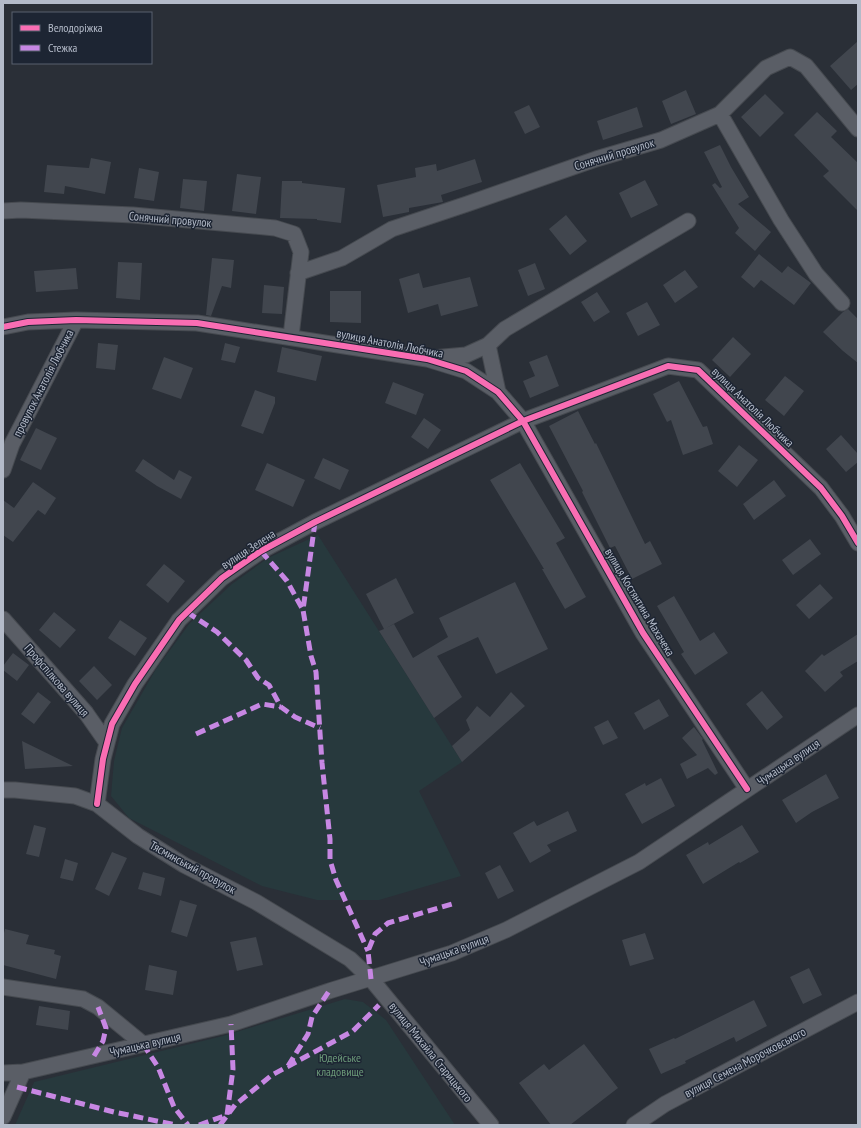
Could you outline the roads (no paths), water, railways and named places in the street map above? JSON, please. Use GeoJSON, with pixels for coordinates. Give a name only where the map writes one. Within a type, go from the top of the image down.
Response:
{"type":"FeatureCollection","features":[{"type":"Feature","properties":{"kind":"street"},"geometry":{"type":"LineString","coordinates":[[842,303],[816,274],[786,227],[720,114],[766,68],[790,57],[806,66],[858,129]]}},
{"type":"Feature","properties":{"kind":"street","name":"Сонячний провулок"},"geometry":{"type":"LineString","coordinates":[[298,273],[342,258],[392,229],[596,159],[661,140],[720,114]]}},
{"type":"Feature","properties":{"kind":"street","name":"Сонячний провулок"},"geometry":{"type":"LineString","coordinates":[[3,211],[21,210],[133,215],[275,228],[294,234],[301,252],[291,336]]}},
{"type":"Feature","properties":{"kind":"street","name":"вулиця Анатолія Любчика"},"geometry":{"type":"LineString","coordinates":[[427,359],[466,354],[488,345],[505,329],[688,221]]}},
{"type":"Feature","properties":{"kind":"street","name":"вулиця Анатолія Любчика"},"geometry":{"type":"LineString","coordinates":[[3,327],[28,322],[76,320],[197,323],[291,336],[427,359],[466,371],[498,392],[523,421],[668,366],[698,370],[821,488],[842,516],[858,543]]}},
{"type":"Feature","properties":{"kind":"street","name":"провулок Анатолія Любчика"},"geometry":{"type":"LineString","coordinates":[[3,470],[12,444],[76,320]]}},
{"type":"Feature","properties":{"kind":"street"},"geometry":{"type":"LineString","coordinates":[[488,345],[498,392]]}},
{"type":"Feature","properties":{"kind":"street","name":"вулиця Зелена"},"geometry":{"type":"LineString","coordinates":[[97,804],[103,759],[112,724],[135,684],[179,620],[222,578],[261,551],[315,522],[523,421]]}},
{"type":"Feature","properties":{"kind":"street","name":"вулиця Костянтина Махачека"},"geometry":{"type":"LineString","coordinates":[[523,421],[643,634],[747,789]]}},
{"type":"Feature","properties":{"kind":"street","name":"Профспілкова вулиця"},"geometry":{"type":"LineString","coordinates":[[3,619],[86,713],[108,743]]}},
{"type":"Feature","properties":{"kind":"street","name":"Чумацька вулиця"},"geometry":{"type":"LineString","coordinates":[[3,1073],[23,1072],[231,1024],[329,991],[452,953],[506,930],[639,862],[858,715]]}},
{"type":"Feature","properties":{"kind":"street","name":"Тясминський провулок"},"geometry":{"type":"LineString","coordinates":[[3,790],[75,796],[97,804],[138,836],[184,865],[256,902],[350,959],[371,979]]}},
{"type":"Feature","properties":{"kind":"street","name":"вулиця Михайла Старицького"},"geometry":{"type":"LineString","coordinates":[[371,979],[491,1125]]}},
{"type":"Feature","properties":{"kind":"street"},"geometry":{"type":"LineString","coordinates":[[3,987],[83,999],[98,1007],[143,1044]]}},
{"type":"Feature","properties":{"kind":"street","name":"вулиця Семена Морочковського"},"geometry":{"type":"LineString","coordinates":[[634,1125],[665,1104],[858,1002]]}},
{"type":"Feature","properties":{"kind":"street"},"geometry":{"type":"LineString","coordinates":[[3,1117],[23,1072]]}},
{"type":"Feature","properties":{"kind":"park label","name":"Юдейське кладовище"},"geometry":{"type":"Point","coordinates":[340,1064]}}]}
